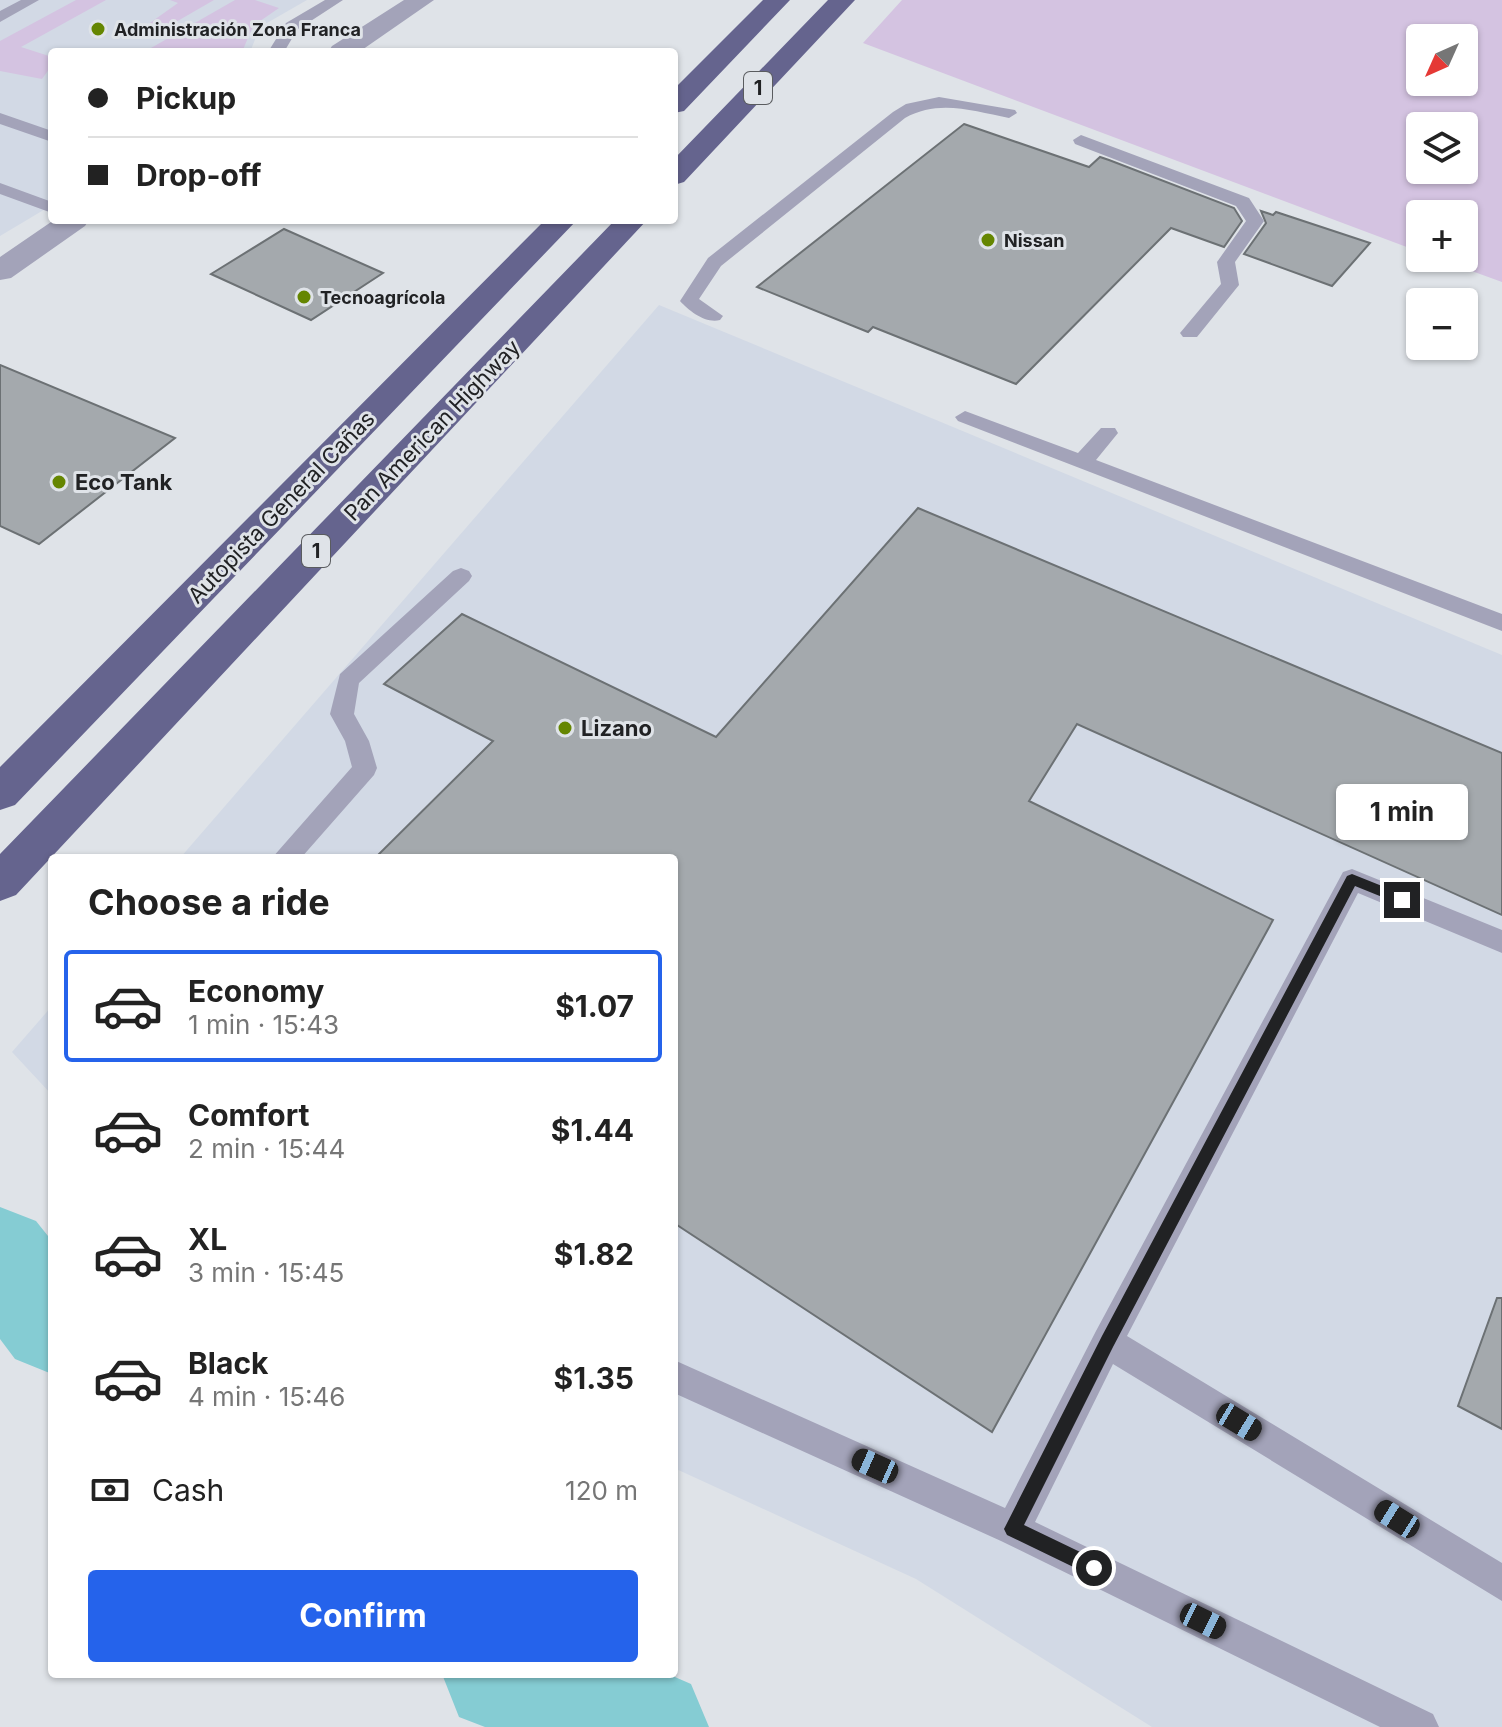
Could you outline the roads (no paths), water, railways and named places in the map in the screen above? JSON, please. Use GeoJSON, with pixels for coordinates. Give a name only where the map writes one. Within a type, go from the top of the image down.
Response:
{"type":"FeatureCollection","features":[{"type":"Feature","properties":{"kind":"highway","name":"1"},"geometry":{"type":"LineString","coordinates":[[678,101],[777,0]]}},
{"type":"Feature","properties":{"kind":"highway","name":"1"},"geometry":{"type":"LineString","coordinates":[[678,172],[842,0]]}},
{"type":"Feature","properties":{"kind":"highway","name":"Autopista General Cañas"},"geometry":{"type":"LineString","coordinates":[[0,794],[558,224]]}},
{"type":"Feature","properties":{"kind":"highway","name":"Pan American Highway"},"geometry":{"type":"LineString","coordinates":[[0,883],[628,224]]}},
{"type":"Feature","properties":{"kind":"street"},"geometry":{"type":"LineString","coordinates":[[347,48],[421,0]]}},
{"type":"Feature","properties":{"kind":"street"},"geometry":{"type":"LineString","coordinates":[[0,271],[68,224]]}},
{"type":"Feature","properties":{"kind":"lane"},"geometry":{"type":"LineString","coordinates":[[0,17],[32,0]]}},
{"type":"Feature","properties":{"kind":"lane"},"geometry":{"type":"LineString","coordinates":[[277,48],[279,36],[287,28],[336,0]]}},
{"type":"Feature","properties":{"kind":"lane"},"geometry":{"type":"LineString","coordinates":[[713,316],[689,301],[714,262],[915,104],[940,100],[1009,113]]}},
{"type":"Feature","properties":{"kind":"lane"},"geometry":{"type":"LineString","coordinates":[[0,118],[48,136]]}},
{"type":"Feature","properties":{"kind":"lane"},"geometry":{"type":"LineString","coordinates":[[1081,140],[1243,202],[1255,221],[1226,262],[1230,285],[1190,333]]}},
{"type":"Feature","properties":{"kind":"lane"},"geometry":{"type":"LineString","coordinates":[[0,188],[48,206]]}},
{"type":"Feature","properties":{"kind":"lane"},"geometry":{"type":"LineString","coordinates":[[965,417],[1502,623]]}},
{"type":"Feature","properties":{"kind":"lane"},"geometry":{"type":"LineString","coordinates":[[1082,462],[1108,433]]}},
{"type":"Feature","properties":{"kind":"lane"},"geometry":{"type":"LineString","coordinates":[[289,854],[365,768],[357,741],[342,714],[348,680],[461,576]]}},
{"type":"Feature","properties":{"kind":"lane"},"geometry":{"type":"LineString","coordinates":[[1013,1529],[1107,1342],[1352,879],[1502,942]]}},
{"type":"Feature","properties":{"kind":"lane"},"geometry":{"type":"LineString","coordinates":[[1107,1342],[1502,1583]]}},
{"type":"Feature","properties":{"kind":"lane"},"geometry":{"type":"LineString","coordinates":[[678,1378],[1013,1529],[1420,1727]]}},
{"type":"Feature","properties":{"kind":"waterway"},"geometry":{"type":"LineString","coordinates":[[0,1255],[48,1318]]}},
{"type":"Feature","properties":{"kind":"waterway"},"geometry":{"type":"LineString","coordinates":[[513,1678],[648,1727]]}},
{"type":"Feature","properties":{"kind":"place","name":"Administración Zona Franca"},"geometry":{"type":"Point","coordinates":[98,29]}},
{"type":"Feature","properties":{"kind":"place","name":"Nissan"},"geometry":{"type":"Point","coordinates":[988,240]}},
{"type":"Feature","properties":{"kind":"place","name":"Tecnoagrícola"},"geometry":{"type":"Point","coordinates":[304,297]}},
{"type":"Feature","properties":{"kind":"place","name":"Eco Tank"},"geometry":{"type":"Point","coordinates":[59,482]}},
{"type":"Feature","properties":{"kind":"place","name":"Lizano"},"geometry":{"type":"Point","coordinates":[565,728]}}]}
